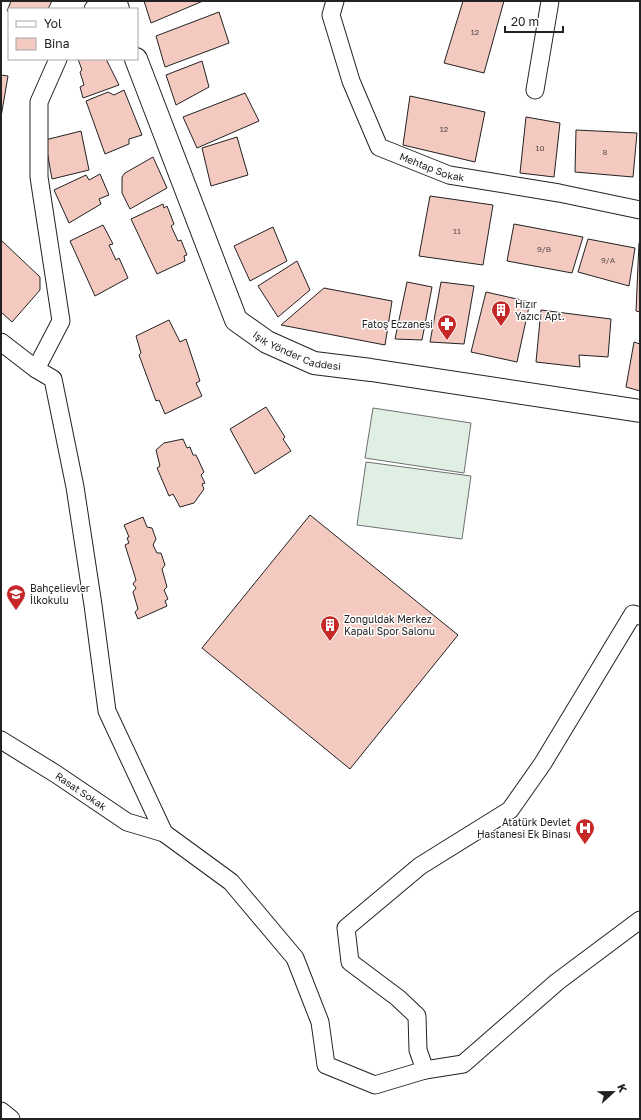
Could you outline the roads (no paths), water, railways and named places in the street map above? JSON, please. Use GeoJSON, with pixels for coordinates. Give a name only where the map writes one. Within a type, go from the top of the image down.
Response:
{"type":"FeatureCollection","features":[{"type":"Feature","properties":{"kind":"street","name":"Mehtap Sokak"},"geometry":{"type":"LineString","coordinates":[[335,1],[331,15],[351,81],[379,147],[449,175],[559,193],[640,210]]}},
{"type":"Feature","properties":{"kind":"street"},"geometry":{"type":"LineString","coordinates":[[535,90],[550,1]]}},
{"type":"Feature","properties":{"kind":"street"},"geometry":{"type":"LineString","coordinates":[[36,369],[61,321],[39,177],[39,102],[58,60]]}},
{"type":"Feature","properties":{"kind":"street","name":"Işık Yönder Caddesi"},"geometry":{"type":"LineString","coordinates":[[136,60],[236,320],[267,342],[314,363],[371,370],[640,411]]}},
{"type":"Feature","properties":{"kind":"street"},"geometry":{"type":"LineString","coordinates":[[1,342],[36,369],[53,379],[75,487],[107,711],[164,833],[231,882],[295,958],[320,1022],[326,1065],[375,1085],[425,1070],[463,1064],[557,982],[640,920]]}},
{"type":"Feature","properties":{"kind":"street"},"geometry":{"type":"LineString","coordinates":[[425,1070],[418,1050],[417,1016],[398,998],[350,962],[346,928],[420,866],[510,810],[543,764],[633,614],[640,616]]}},
{"type":"Feature","properties":{"kind":"street","name":"Rasat Sokak"},"geometry":{"type":"LineString","coordinates":[[1,740],[56,774],[127,822],[164,833]]}},
{"type":"Feature","properties":{"kind":"street"},"geometry":{"type":"LineString","coordinates":[[1,1111],[11,1119]]}},
{"type":"Feature","properties":{"kind":"place","name":"Hızır Yazıcı Apt."},"geometry":{"type":"Point","coordinates":[501,327]}},
{"type":"Feature","properties":{"kind":"place","name":"Fatoş Eczanesi"},"geometry":{"type":"Point","coordinates":[447,341]}},
{"type":"Feature","properties":{"kind":"place","name":"Bahçelievler İlkokulu"},"geometry":{"type":"Point","coordinates":[16,611]}},
{"type":"Feature","properties":{"kind":"place","name":"Zonguldak Merkez Kapalı Spor Salonu"},"geometry":{"type":"Point","coordinates":[330,642]}},
{"type":"Feature","properties":{"kind":"place","name":"Atatürk Devlet Hastanesi Ek Binası"},"geometry":{"type":"Point","coordinates":[585,845]}}]}
